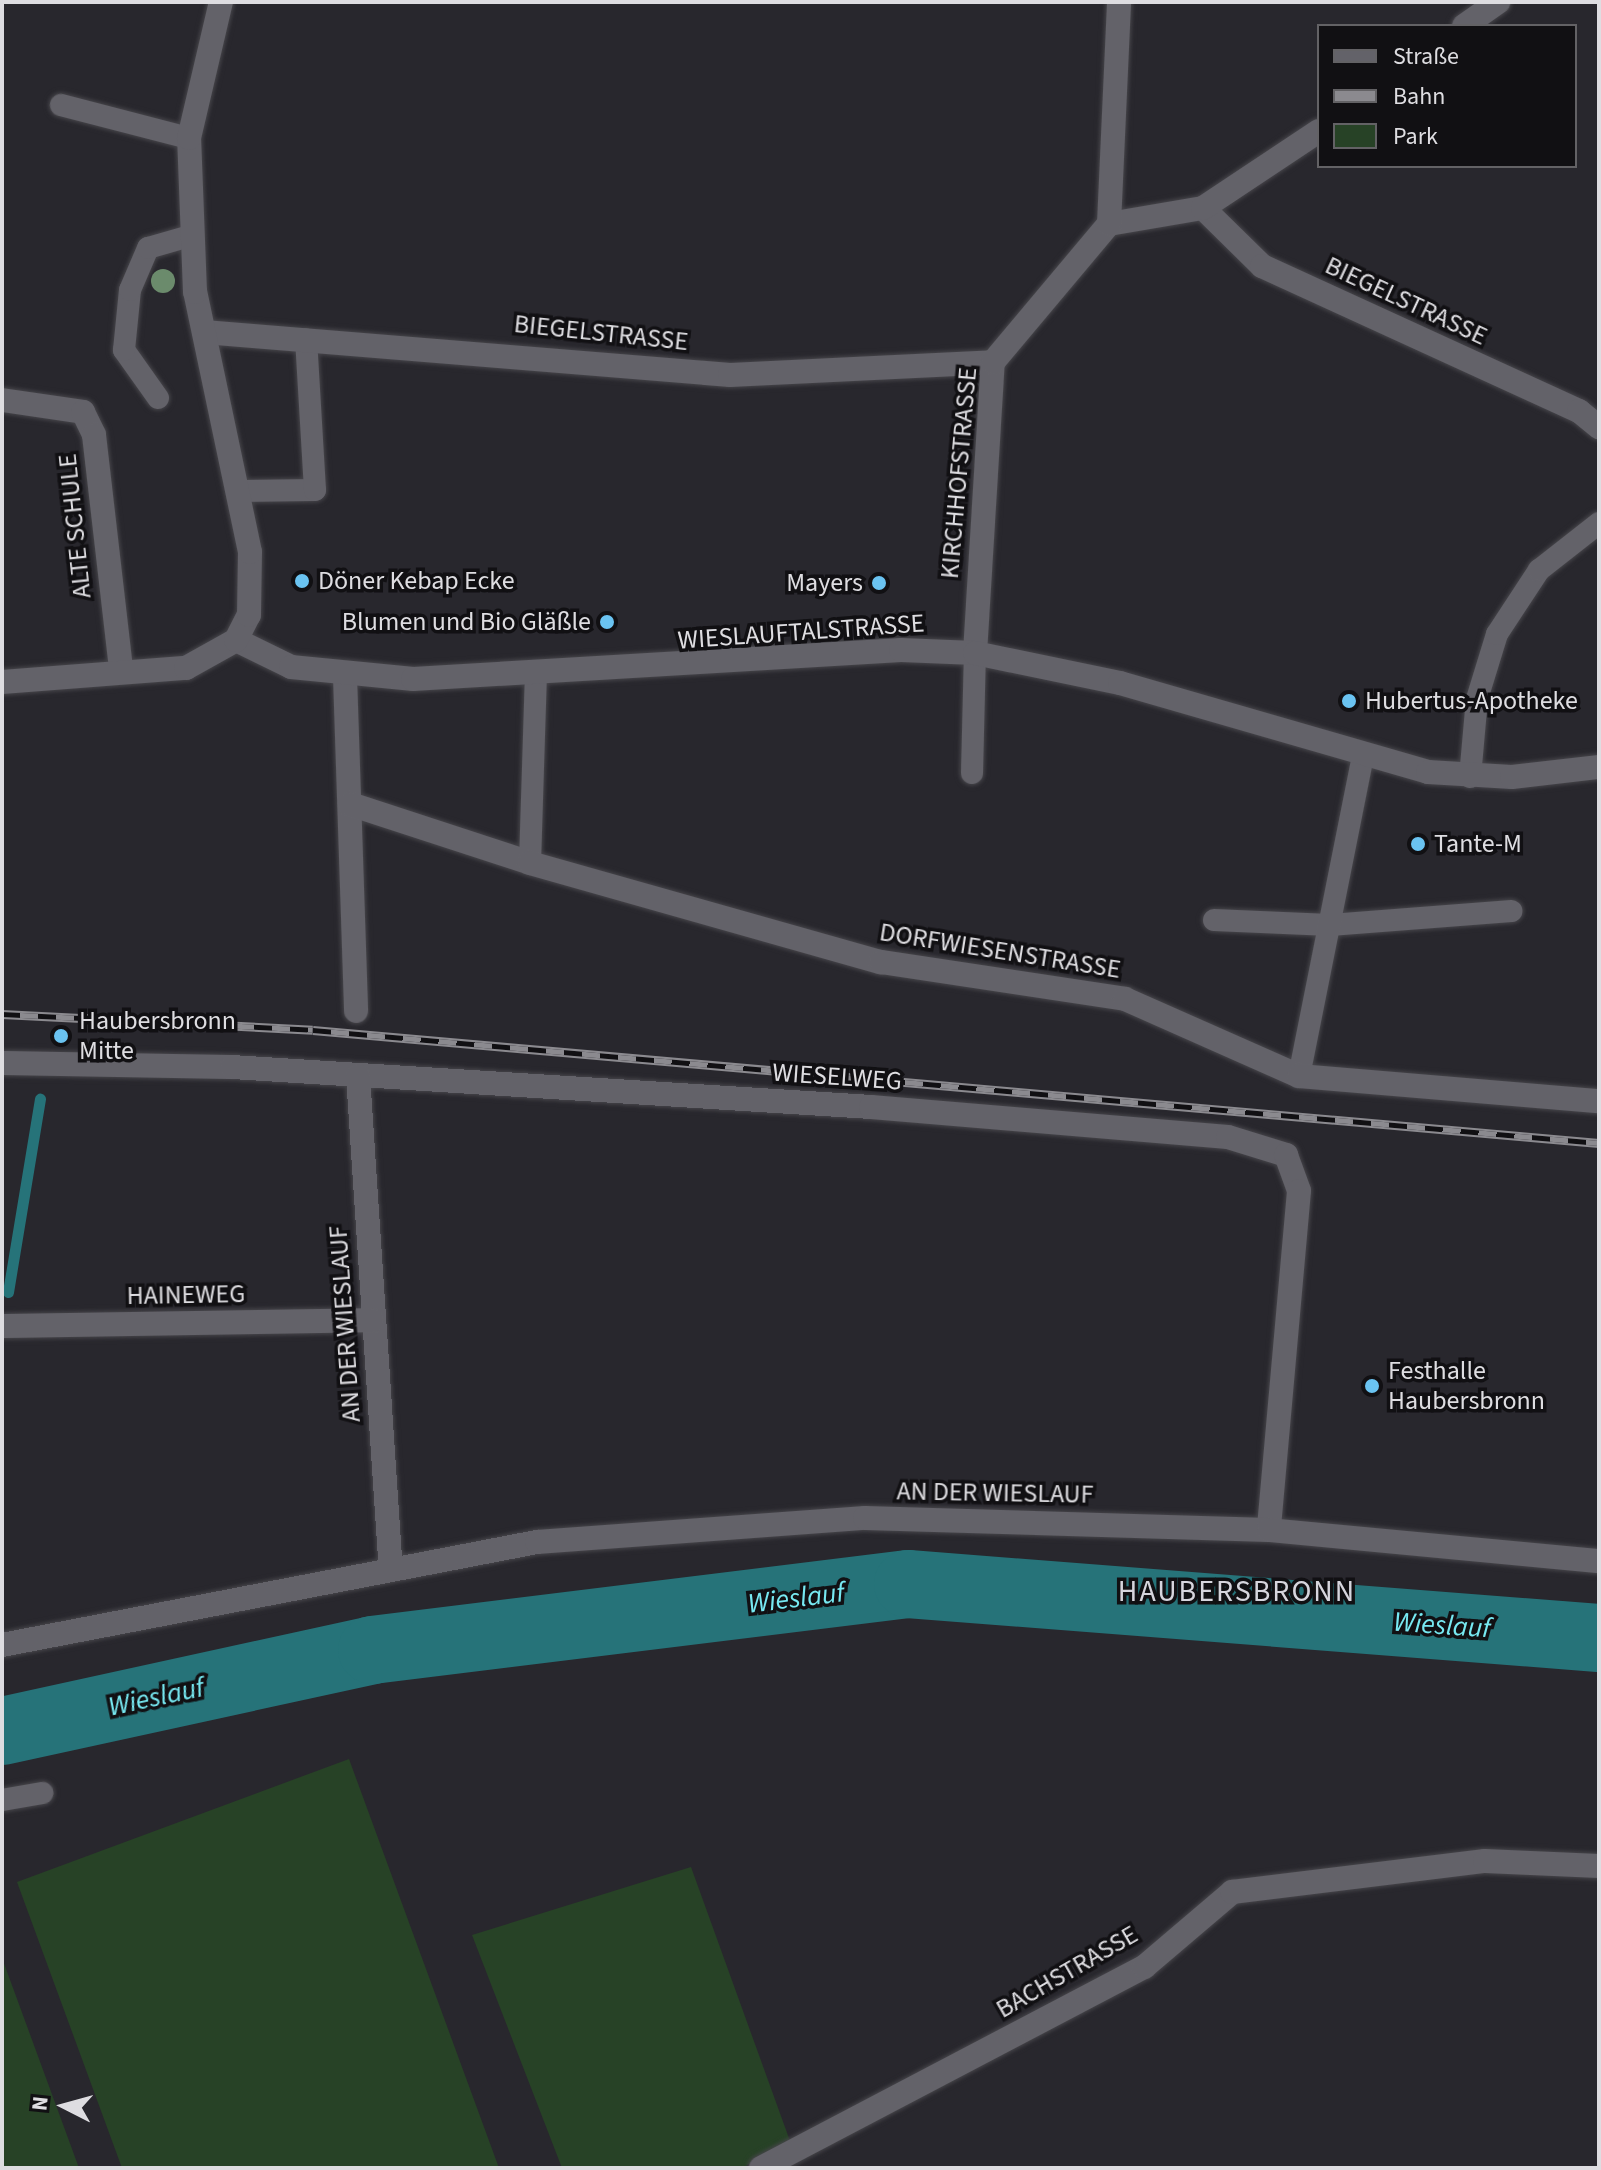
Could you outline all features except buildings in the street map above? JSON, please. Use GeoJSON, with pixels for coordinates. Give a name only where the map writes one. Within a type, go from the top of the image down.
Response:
{"type":"FeatureCollection","features":[{"type":"Feature","properties":{"kind":"street"},"geometry":{"type":"LineString","coordinates":[[2,682],[121,670],[186,668],[236,640],[252,585],[239,491],[204,332],[193,235],[189,138],[221,2]]}},
{"type":"Feature","properties":{"kind":"street"},"geometry":{"type":"LineString","coordinates":[[1119,2],[1109,224],[1203,208],[1317,132]]}},
{"type":"Feature","properties":{"kind":"street"},"geometry":{"type":"LineString","coordinates":[[1467,24],[1498,2]]}},
{"type":"Feature","properties":{"kind":"street","name":"BIEGELSTRASSE"},"geometry":{"type":"LineString","coordinates":[[1203,208],[1262,266],[1579,411],[1599,427]]}},
{"type":"Feature","properties":{"kind":"street","name":"KIRCHHOFSTRASSE"},"geometry":{"type":"LineString","coordinates":[[975,653],[993,362],[1109,224]]}},
{"type":"Feature","properties":{"kind":"street","name":"BIEGELSTRASSE"},"geometry":{"type":"LineString","coordinates":[[204,332],[730,375],[993,362]]}},
{"type":"Feature","properties":{"kind":"street","name":"ALTE SCHULE"},"geometry":{"type":"LineString","coordinates":[[2,400],[83,412],[94,435],[121,670]]}},
{"type":"Feature","properties":{"kind":"street","name":"WIESLAUFTALSTRASSE"},"geometry":{"type":"LineString","coordinates":[[236,640],[291,667],[345,676],[536,677],[901,650],[975,653],[1120,683],[1363,757],[1470,777],[1599,767]]}},
{"type":"Feature","properties":{"kind":"street"},"geometry":{"type":"LineString","coordinates":[[345,676],[356,1011]]}},
{"type":"Feature","properties":{"kind":"street","name":"DORFWIESENSTRASSE"},"geometry":{"type":"LineString","coordinates":[[350,804],[530,863],[881,962],[1112,995],[1299,1076],[1599,1101]]}},
{"type":"Feature","properties":{"kind":"street","name":"WIESELWEG"},"geometry":{"type":"LineString","coordinates":[[2,1063],[358,1076],[1181,1133],[1286,1155],[1299,1191],[1269,1530]]}},
{"type":"Feature","properties":{"kind":"street","name":"AN DER WIESLAUF"},"geometry":{"type":"LineString","coordinates":[[358,1076],[391,1569]]}},
{"type":"Feature","properties":{"kind":"street","name":"HAINEWEG"},"geometry":{"type":"LineString","coordinates":[[2,1326],[372,1320]]}},
{"type":"Feature","properties":{"kind":"street","name":"AN DER WIESLAUF"},"geometry":{"type":"LineString","coordinates":[[2,1645],[537,1542],[865,1518],[1269,1530],[1599,1561]]}},
{"type":"Feature","properties":{"kind":"street","name":"BACHSTRASSE"},"geometry":{"type":"LineString","coordinates":[[761,2168],[1144,1967],[1232,1892],[1485,1861],[1599,1866]]}},
{"type":"Feature","properties":{"kind":"lane"},"geometry":{"type":"LineString","coordinates":[[61,105],[189,138]]}},
{"type":"Feature","properties":{"kind":"lane"},"geometry":{"type":"LineString","coordinates":[[158,398],[124,350],[130,290],[148,248],[193,235]]}},
{"type":"Feature","properties":{"kind":"lane"},"geometry":{"type":"LineString","coordinates":[[239,491],[315,490],[306,339]]}},
{"type":"Feature","properties":{"kind":"lane"},"geometry":{"type":"LineString","coordinates":[[1470,777],[1477,699],[1497,634],[1539,570],[1599,523]]}},
{"type":"Feature","properties":{"kind":"lane"},"geometry":{"type":"LineString","coordinates":[[972,773],[975,653]]}},
{"type":"Feature","properties":{"kind":"lane"},"geometry":{"type":"LineString","coordinates":[[530,863],[536,677]]}},
{"type":"Feature","properties":{"kind":"lane"},"geometry":{"type":"LineString","coordinates":[[1299,1076],[1363,757]]}},
{"type":"Feature","properties":{"kind":"lane"},"geometry":{"type":"LineString","coordinates":[[1214,920],[1330,925],[1511,911]]}},
{"type":"Feature","properties":{"kind":"lane"},"geometry":{"type":"LineString","coordinates":[[2,1800],[42,1793]]}},
{"type":"Feature","properties":{"kind":"green space"},"geometry":{"type":"Polygon","coordinates":[[[349,1759],[499,2168],[122,2168],[17,1882],[349,1759]]]}},
{"type":"Feature","properties":{"kind":"green space"},"geometry":{"type":"Polygon","coordinates":[[[691,1867],[790,2141],[742,2168],[562,2168],[472,1935],[691,1867]]]}},
{"type":"Feature","properties":{"kind":"green space"},"geometry":{"type":"Polygon","coordinates":[[[2,1958],[79,2168],[2,2168],[2,1958]]]}},
{"type":"Feature","properties":{"kind":"waterway"},"geometry":{"type":"LineString","coordinates":[[8,1292],[40,1099]]}},
{"type":"Feature","properties":{"kind":"waterway","name":"Wieslauf"},"geometry":{"type":"LineString","coordinates":[[2,1731],[372,1650],[908,1584],[1599,1638]]}},
{"type":"Feature","properties":{"kind":"railway"},"geometry":{"type":"LineString","coordinates":[[2,1014],[313,1030],[1599,1143]]}},
{"type":"Feature","properties":{"kind":"place","name":"Döner Kebap Ecke"},"geometry":{"type":"Point","coordinates":[302,581]}},
{"type":"Feature","properties":{"kind":"place","name":"Mayers"},"geometry":{"type":"Point","coordinates":[879,583]}},
{"type":"Feature","properties":{"kind":"place","name":"Blumen und Bio Gläßle"},"geometry":{"type":"Point","coordinates":[607,622]}},
{"type":"Feature","properties":{"kind":"place","name":"Hubertus-Apotheke"},"geometry":{"type":"Point","coordinates":[1349,701]}},
{"type":"Feature","properties":{"kind":"place","name":"Tante-M"},"geometry":{"type":"Point","coordinates":[1418,844]}},
{"type":"Feature","properties":{"kind":"place","name":"Haubersbronn Mitte"},"geometry":{"type":"Point","coordinates":[61,1036]}},
{"type":"Feature","properties":{"kind":"place","name":"Festhalle Haubersbronn"},"geometry":{"type":"Point","coordinates":[1372,1386]}},
{"type":"Feature","properties":{"kind":"district","name":"HAUBERSBRONN"},"geometry":{"type":"Point","coordinates":[1237,1592]}}]}
